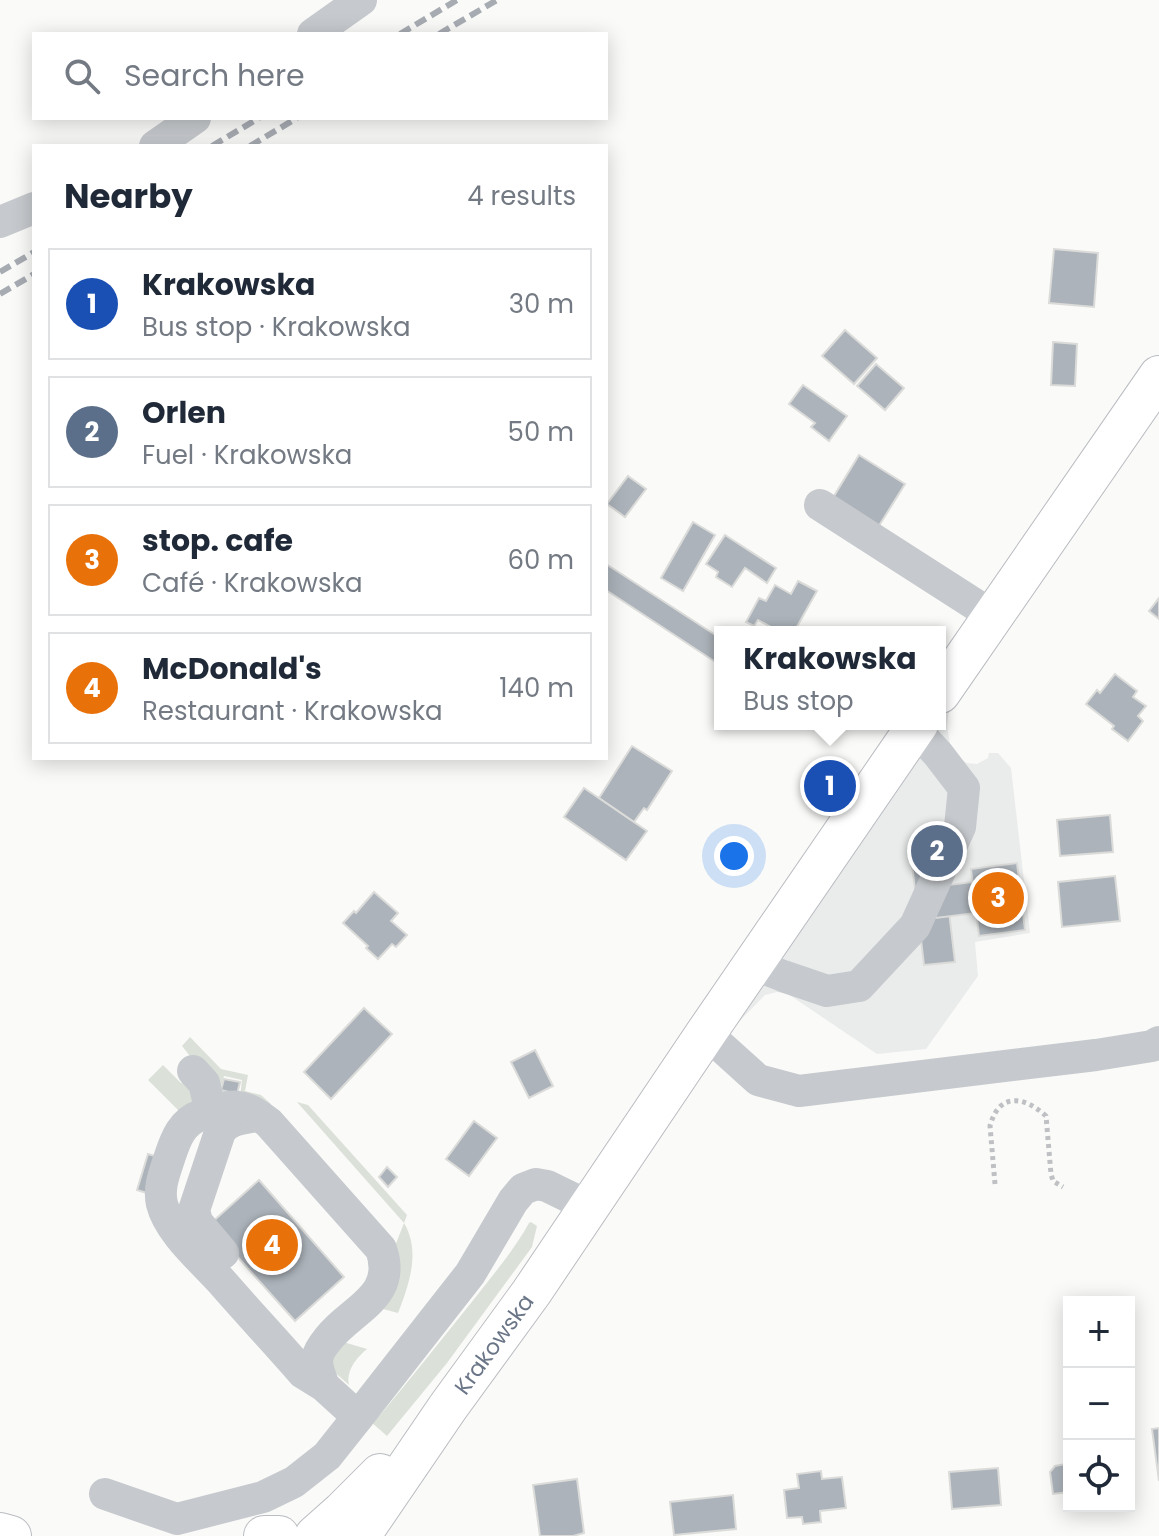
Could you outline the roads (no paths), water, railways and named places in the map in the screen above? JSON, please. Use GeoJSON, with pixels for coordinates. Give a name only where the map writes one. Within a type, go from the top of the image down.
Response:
{"type":"FeatureCollection","features":[{"type":"Feature","properties":{"kind":"main road"},"geometry":{"type":"LineString","coordinates":[[946,684],[1159,376]]}},
{"type":"Feature","properties":{"kind":"main road","name":"Krakowska"},"geometry":{"type":"LineString","coordinates":[[448,1407],[531,1293],[913,730]]}},
{"type":"Feature","properties":{"kind":"main road"},"geometry":{"type":"LineString","coordinates":[[315,1536],[448,1407]]}},
{"type":"Feature","properties":{"kind":"main road"},"geometry":{"type":"LineString","coordinates":[[360,1536],[448,1407]]}},
{"type":"Feature","properties":{"kind":"main road"},"geometry":{"type":"LineString","coordinates":[[0,1533],[11,1536]]}},
{"type":"Feature","properties":{"kind":"main road"},"geometry":{"type":"LineString","coordinates":[[264,1536],[279,1536]]}},
{"type":"Feature","properties":{"kind":"lane"},"geometry":{"type":"LineString","coordinates":[[316,32],[361,0]]}},
{"type":"Feature","properties":{"kind":"lane"},"geometry":{"type":"LineString","coordinates":[[158,144],[192,120]]}},
{"type":"Feature","properties":{"kind":"lane"},"geometry":{"type":"LineString","coordinates":[[0,222],[32,209]]}},
{"type":"Feature","properties":{"kind":"lane"},"geometry":{"type":"LineString","coordinates":[[820,505],[993,616]]}},
{"type":"Feature","properties":{"kind":"lane"},"geometry":{"type":"LineString","coordinates":[[753,964],[827,991],[859,986],[915,926],[960,827],[964,788],[919,730]]}},
{"type":"Feature","properties":{"kind":"lane"},"geometry":{"type":"LineString","coordinates":[[706,1033],[758,1080],[799,1091],[1096,1055],[1152,1046],[1159,1042]]}},
{"type":"Feature","properties":{"kind":"lane"},"geometry":{"type":"LineString","coordinates":[[193,1071],[204,1083],[218,1118],[220,1132],[194,1217],[296,1337],[314,1379]]}},
{"type":"Feature","properties":{"kind":"lane"},"geometry":{"type":"LineString","coordinates":[[314,1379],[318,1368],[317,1357],[332,1334],[381,1287],[386,1268],[381,1249],[260,1115],[232,1121],[218,1118],[191,1120],[179,1131],[160,1187],[166,1216],[187,1245],[314,1379],[358,1417]]}},
{"type":"Feature","properties":{"kind":"lane"},"geometry":{"type":"LineString","coordinates":[[105,1494],[177,1519],[263,1497],[294,1482],[327,1456],[470,1274],[523,1189],[536,1184],[547,1186],[590,1207]]}},
{"type":"Feature","properties":{"kind":"railway"},"geometry":{"type":"LineString","coordinates":[[403,32],[457,0]]}},
{"type":"Feature","properties":{"kind":"railway"},"geometry":{"type":"LineString","coordinates":[[442,32],[497,0]]}},
{"type":"Feature","properties":{"kind":"railway"},"geometry":{"type":"LineString","coordinates":[[215,144],[256,120]]}},
{"type":"Feature","properties":{"kind":"railway"},"geometry":{"type":"LineString","coordinates":[[253,144],[294,120]]}},
{"type":"Feature","properties":{"kind":"railway"},"geometry":{"type":"LineString","coordinates":[[0,272],[32,253]]}},
{"type":"Feature","properties":{"kind":"railway"},"geometry":{"type":"LineString","coordinates":[[0,294],[32,275]]}},
{"type":"Feature","properties":{"kind":"place","name":"Krakowska"},"geometry":{"type":"Point","coordinates":[830,786]}},
{"type":"Feature","properties":{"kind":"place","name":"Orlen"},"geometry":{"type":"Point","coordinates":[937,851]}},
{"type":"Feature","properties":{"kind":"place","name":"stop. cafe"},"geometry":{"type":"Point","coordinates":[998,898]}},
{"type":"Feature","properties":{"kind":"place","name":"McDonald's"},"geometry":{"type":"Point","coordinates":[272,1245]}}]}
